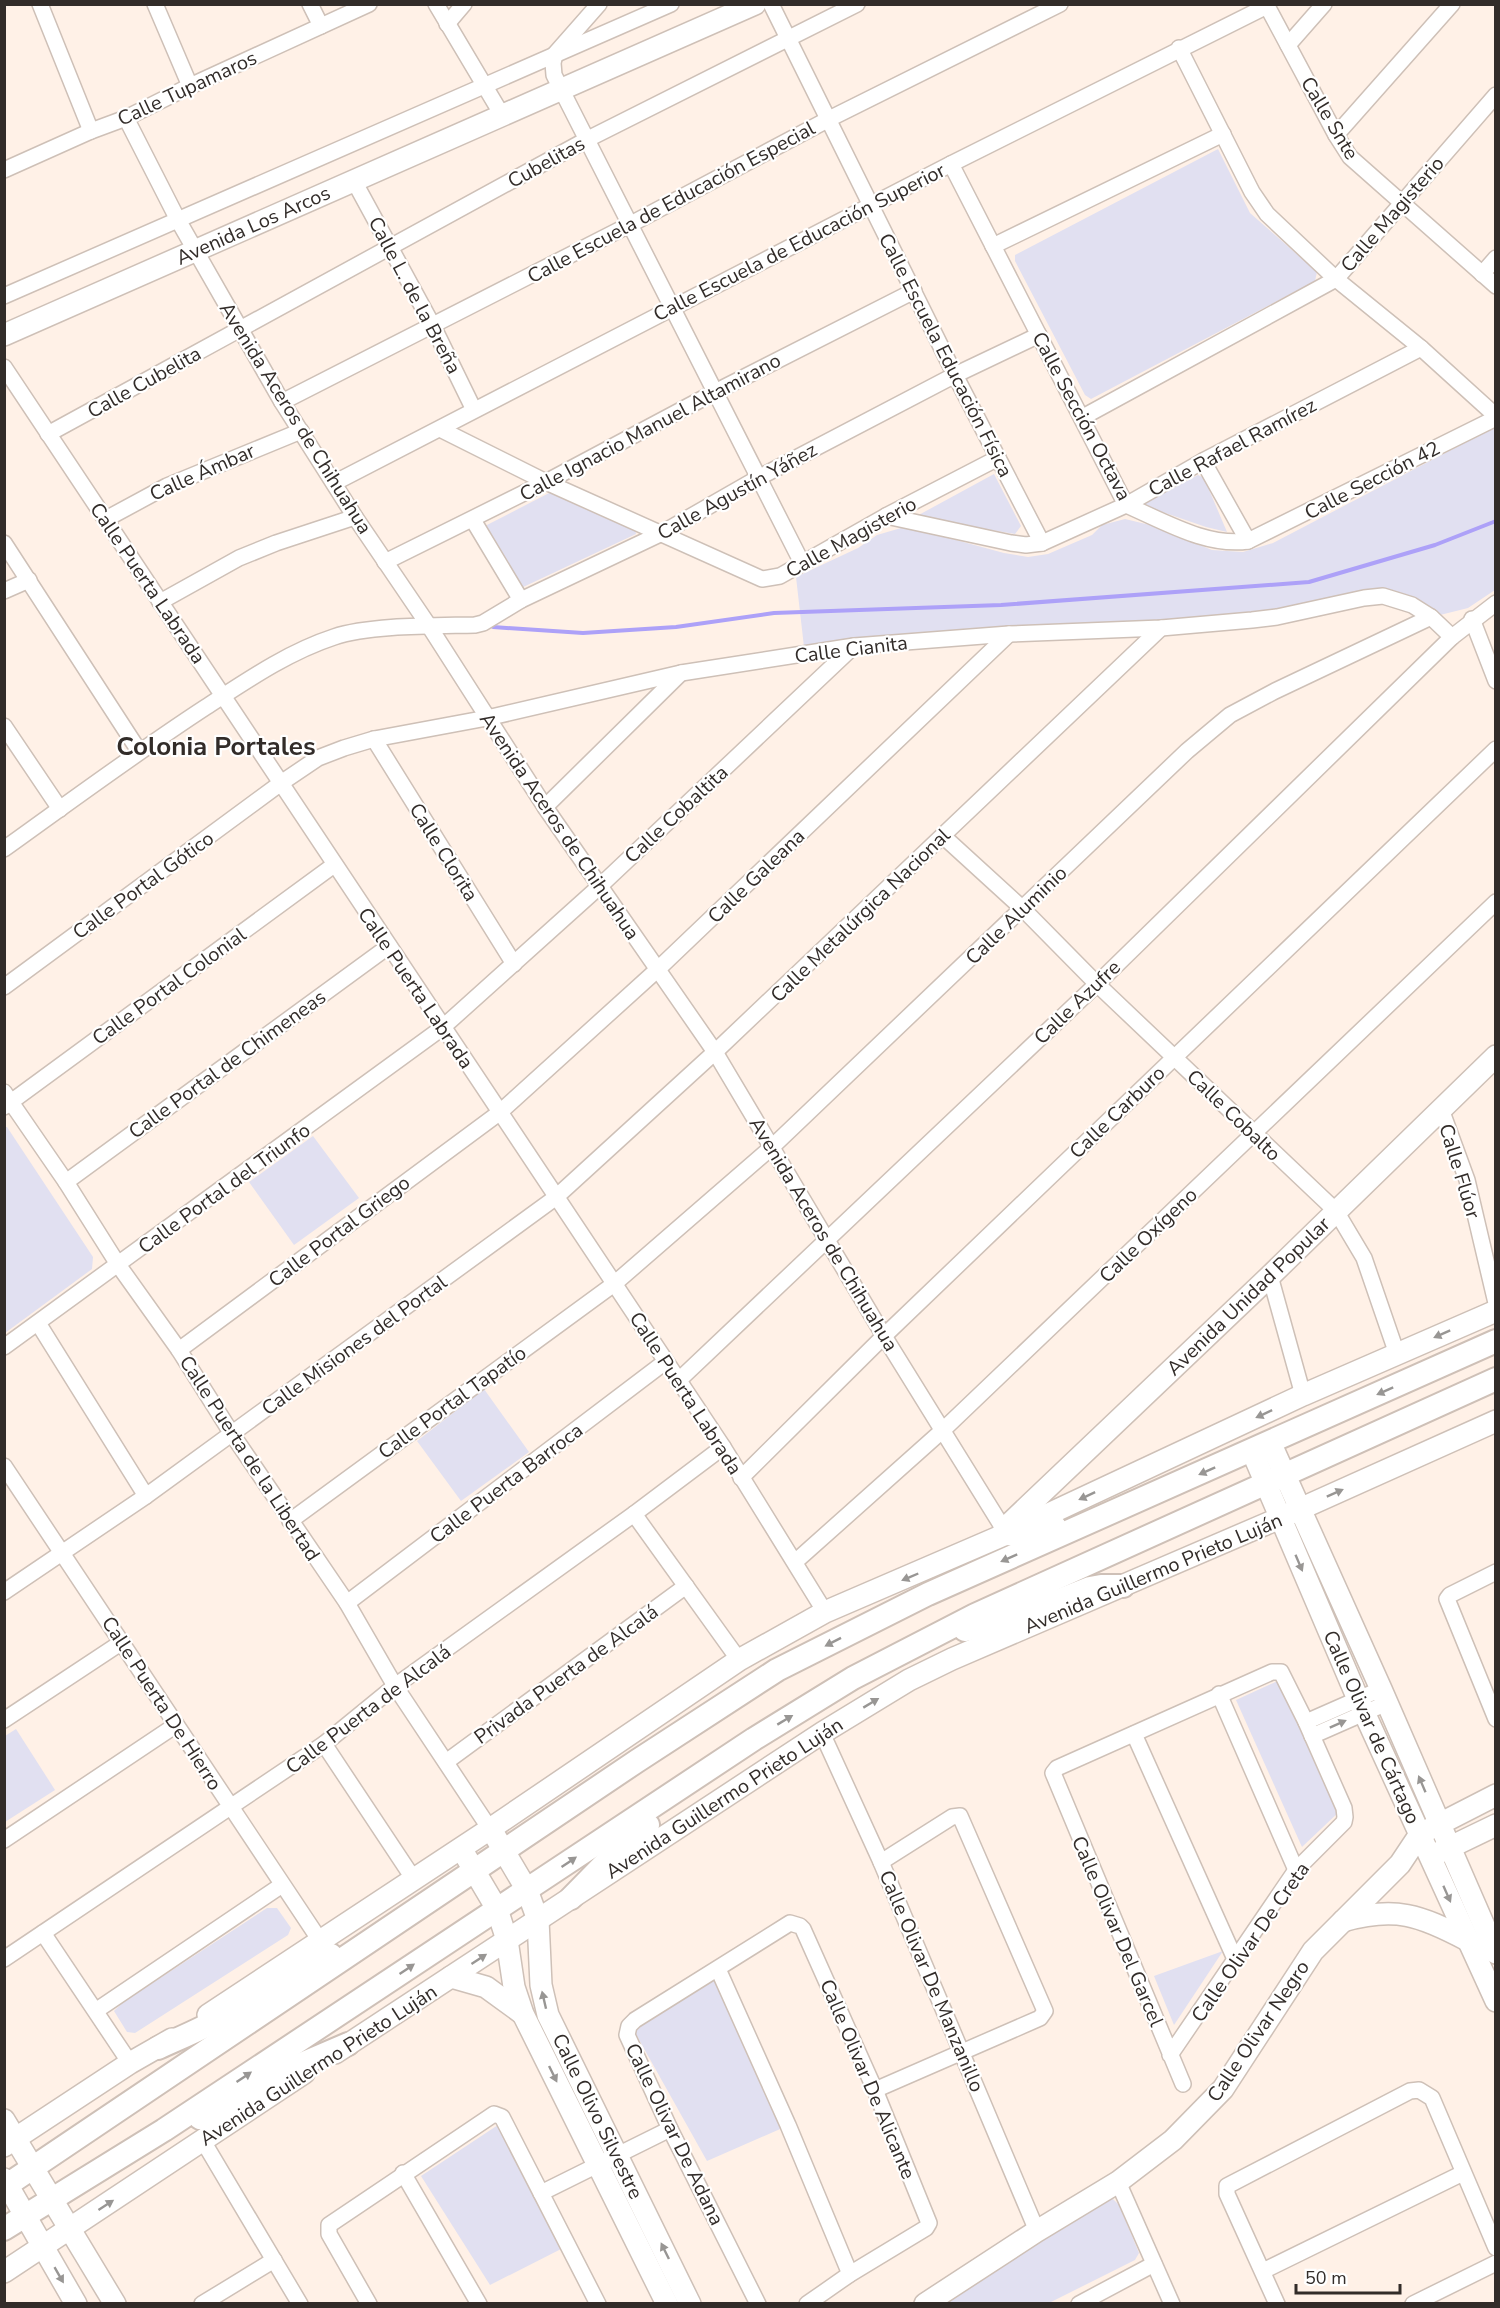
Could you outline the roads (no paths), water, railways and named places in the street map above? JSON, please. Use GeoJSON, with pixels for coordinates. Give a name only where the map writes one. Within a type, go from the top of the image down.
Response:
{"type":"FeatureCollection","features":[{"type":"Feature","properties":{"kind":"main road"},"geometry":{"type":"LineString","coordinates":[[6,2183],[34,2167],[637,1761],[777,1671],[928,1594],[1496,1341]]}},
{"type":"Feature","properties":{"kind":"main road","name":"Avenida Guillermo Prieto Luján"},"geometry":{"type":"LineString","coordinates":[[4,2229],[164,2130],[754,1739],[853,1678],[975,1615],[1496,1379]]}},
{"type":"Feature","properties":{"kind":"main road"},"geometry":{"type":"LineString","coordinates":[[1005,1531],[1017,1535],[1031,1533],[1121,1510]]}},
{"type":"Feature","properties":{"kind":"main road"},"geometry":{"type":"LineString","coordinates":[[931,1638],[1012,1619],[1101,1586],[1123,1586]]}},
{"type":"Feature","properties":{"kind":"main road"},"geometry":{"type":"LineString","coordinates":[[571,1898],[629,1840],[714,1779],[754,1739]]}},
{"type":"Feature","properties":{"kind":"main road"},"geometry":{"type":"LineString","coordinates":[[158,2048],[228,2014],[315,1960],[366,1943]]}},
{"type":"Feature","properties":{"kind":"main road"},"geometry":{"type":"LineString","coordinates":[[164,2130],[231,2105],[299,2065],[348,2044]]}},
{"type":"Feature","properties":{"kind":"street"},"geometry":{"type":"LineString","coordinates":[[40,4],[91,131]]}},
{"type":"Feature","properties":{"kind":"street"},"geometry":{"type":"LineString","coordinates":[[155,4],[190,86]]}},
{"type":"Feature","properties":{"kind":"street"},"geometry":{"type":"LineString","coordinates":[[310,4],[321,26]]}},
{"type":"Feature","properties":{"kind":"street","name":"Calle Tupamaros"},"geometry":{"type":"LineString","coordinates":[[4,170],[126,118],[369,4]]}},
{"type":"Feature","properties":{"kind":"street"},"geometry":{"type":"LineString","coordinates":[[436,4],[502,115]]}},
{"type":"Feature","properties":{"kind":"street"},"geometry":{"type":"LineString","coordinates":[[447,24],[464,4]]}},
{"type":"Feature","properties":{"kind":"street"},"geometry":{"type":"LineString","coordinates":[[600,4],[555,54],[554,75],[802,563]]}},
{"type":"Feature","properties":{"kind":"street"},"geometry":{"type":"LineString","coordinates":[[4,296],[672,4]]}},
{"type":"Feature","properties":{"kind":"street","name":"Avenida Los Arcos"},"geometry":{"type":"LineString","coordinates":[[4,335],[755,4]]}},
{"type":"Feature","properties":{"kind":"street","name":"Calle Escuela Educación Física"},"geometry":{"type":"LineString","coordinates":[[771,4],[955,375],[1042,543]]}},
{"type":"Feature","properties":{"kind":"street","name":"Cubelitas"},"geometry":{"type":"LineString","coordinates":[[240,329],[586,140],[858,4]]}},
{"type":"Feature","properties":{"kind":"street","name":"Calle Escuela de Educación Especial"},"geometry":{"type":"LineString","coordinates":[[282,402],[630,224],[829,118],[1060,4]]}},
{"type":"Feature","properties":{"kind":"street"},"geometry":{"type":"LineString","coordinates":[[1288,45],[1324,4]]}},
{"type":"Feature","properties":{"kind":"street"},"geometry":{"type":"LineString","coordinates":[[1336,135],[1452,4]]}},
{"type":"Feature","properties":{"kind":"street","name":"Calle Snte"},"geometry":{"type":"LineString","coordinates":[[1266,5],[1350,157],[1400,204],[1496,286]]}},
{"type":"Feature","properties":{"kind":"street","name":"Calle Escuela de Educación Superior"},"geometry":{"type":"LineString","coordinates":[[334,483],[871,205],[1266,5]]}},
{"type":"Feature","properties":{"kind":"street"},"geometry":{"type":"LineString","coordinates":[[1179,48],[1252,192],[1263,208],[1336,279],[1421,348],[1496,417]]}},
{"type":"Feature","properties":{"kind":"street","name":"Calle Magisterio"},"geometry":{"type":"LineString","coordinates":[[1083,417],[1336,279],[1496,95]]}},
{"type":"Feature","properties":{"kind":"street","name":"Avenida Aceros de Chihuahua"},"geometry":{"type":"LineString","coordinates":[[126,118],[195,251],[282,402],[545,807],[715,1052],[884,1336],[1005,1531]]}},
{"type":"Feature","properties":{"kind":"street"},"geometry":{"type":"LineString","coordinates":[[993,246],[1223,134]]}},
{"type":"Feature","properties":{"kind":"street","name":"Calle Sección Octava"},"geometry":{"type":"LineString","coordinates":[[951,164],[1083,417],[1126,505],[1211,540],[1233,543],[1248,541]]}},
{"type":"Feature","properties":{"kind":"street","name":"Calle L. de la Breña"},"geometry":{"type":"LineString","coordinates":[[354,180],[433,326],[474,411]]}},
{"type":"Feature","properties":{"kind":"street"},"geometry":{"type":"LineString","coordinates":[[1482,274],[1496,258]]}},
{"type":"Feature","properties":{"kind":"street","name":"Calle Ignacio Manuel Altamirano"},"geometry":{"type":"LineString","coordinates":[[385,562],[473,520],[914,291]]}},
{"type":"Feature","properties":{"kind":"street","name":"Calle Cubelita"},"geometry":{"type":"LineString","coordinates":[[48,434],[240,329]]}},
{"type":"Feature","properties":{"kind":"street","name":"Calle Agustín Yáñez"},"geometry":{"type":"LineString","coordinates":[[4,849],[139,751],[297,651],[336,636],[429,626],[475,626],[483,623],[521,600],[662,533],[758,478],[955,375],[1039,335]]}},
{"type":"Feature","properties":{"kind":"street","name":"Calle Rafael Ramírez"},"geometry":{"type":"LineString","coordinates":[[1042,543],[1126,505],[1203,461],[1421,348]]}},
{"type":"Feature","properties":{"kind":"street","name":"Calle Puerta Labrada"},"geometry":{"type":"LineString","coordinates":[[5,370],[723,1447],[825,1612]]}},
{"type":"Feature","properties":{"kind":"street","name":"Calle Sección 42"},"geometry":{"type":"LineString","coordinates":[[1248,541],[1496,417]]}},
{"type":"Feature","properties":{"kind":"street","name":"Calle Magisterio"},"geometry":{"type":"LineString","coordinates":[[440,429],[546,482],[762,579],[780,576],[886,516],[998,458]]}},
{"type":"Feature","properties":{"kind":"street","name":"Calle Ámbar"},"geometry":{"type":"LineString","coordinates":[[106,519],[167,486],[301,431]]}},
{"type":"Feature","properties":{"kind":"street"},"geometry":{"type":"LineString","coordinates":[[1203,461],[1248,541]]}},
{"type":"Feature","properties":{"kind":"street"},"geometry":{"type":"LineString","coordinates":[[886,516],[1011,543],[1026,545],[1042,543]]}},
{"type":"Feature","properties":{"kind":"street"},"geometry":{"type":"LineString","coordinates":[[160,602],[239,558],[276,543],[355,517]]}},
{"type":"Feature","properties":{"kind":"street"},"geometry":{"type":"LineString","coordinates":[[473,520],[521,600]]}},
{"type":"Feature","properties":{"kind":"street"},"geometry":{"type":"LineString","coordinates":[[4,543],[139,751]]}},
{"type":"Feature","properties":{"kind":"street"},"geometry":{"type":"LineString","coordinates":[[4,591],[29,580]]}},
{"type":"Feature","properties":{"kind":"street","name":"Calle Cianita"},"geometry":{"type":"LineString","coordinates":[[281,783],[318,758],[374,739],[487,718],[681,673],[854,646],[1009,634],[1161,628],[1277,617],[1383,596],[1412,605],[1431,617]]}},
{"type":"Feature","properties":{"kind":"street","name":"Calle Azufre"},"geometry":{"type":"LineString","coordinates":[[678,1381],[1097,984],[1452,637],[1472,619],[1496,603]]}},
{"type":"Feature","properties":{"kind":"street"},"geometry":{"type":"LineString","coordinates":[[1431,617],[1452,637]]}},
{"type":"Feature","properties":{"kind":"street","name":"Calle Aluminio"},"geometry":{"type":"LineString","coordinates":[[614,1284],[772,1147],[1187,751],[1230,715],[1275,691],[1431,617]]}},
{"type":"Feature","properties":{"kind":"street"},"geometry":{"type":"LineString","coordinates":[[1472,619],[1496,681]]}},
{"type":"Feature","properties":{"kind":"street","name":"Calle Metalúrgica Nacional"},"geometry":{"type":"LineString","coordinates":[[555,1198],[715,1052],[943,836],[1114,669],[1161,628]]}},
{"type":"Feature","properties":{"kind":"street","name":"Calle Galeana"},"geometry":{"type":"LineString","coordinates":[[499,1113],[657,970],[1009,634]]}},
{"type":"Feature","properties":{"kind":"street","name":"Calle Cobaltita"},"geometry":{"type":"LineString","coordinates":[[442,1028],[600,886],[854,646]]}},
{"type":"Feature","properties":{"kind":"street"},"geometry":{"type":"LineString","coordinates":[[545,807],[681,673]]}},
{"type":"Feature","properties":{"kind":"street"},"geometry":{"type":"LineString","coordinates":[[4,726],[60,809]]}},
{"type":"Feature","properties":{"kind":"street","name":"Calle Clorita"},"geometry":{"type":"LineString","coordinates":[[374,739],[514,964]]}},
{"type":"Feature","properties":{"kind":"street","name":"Calle Carburo"},"geometry":{"type":"LineString","coordinates":[[741,1478],[884,1336],[1496,749]]}},
{"type":"Feature","properties":{"kind":"street","name":"Calle Portal Gótico"},"geometry":{"type":"LineString","coordinates":[[4,987],[281,783]]}},
{"type":"Feature","properties":{"kind":"street","name":"Calle Cobalto"},"geometry":{"type":"LineString","coordinates":[[943,836],[1023,909],[1097,984],[1336,1211],[1364,1258],[1397,1354]]}},
{"type":"Feature","properties":{"kind":"street","name":"Calle Portal Colonial"},"geometry":{"type":"LineString","coordinates":[[7,1100],[334,865]]}},
{"type":"Feature","properties":{"kind":"street","name":"Calle Oxígeno"},"geometry":{"type":"LineString","coordinates":[[795,1562],[943,1431],[1496,902]]}},
{"type":"Feature","properties":{"kind":"street","name":"Calle Portal de Chimeneas"},"geometry":{"type":"LineString","coordinates":[[66,1182],[388,946]]}},
{"type":"Feature","properties":{"kind":"street","name":"Calle Portal del Triunfo"},"geometry":{"type":"LineString","coordinates":[[4,1347],[119,1266],[442,1028]]}},
{"type":"Feature","properties":{"kind":"street","name":"Avenida Unidad Popular"},"geometry":{"type":"LineString","coordinates":[[1005,1531],[1496,1056]]}},
{"type":"Feature","properties":{"kind":"street","name":"Calle Puerta de la Libertad"},"geometry":{"type":"LineString","coordinates":[[7,1100],[66,1182],[119,1266],[179,1350],[232,1434],[347,1603],[395,1686],[490,1829]]}},
{"type":"Feature","properties":{"kind":"street","name":"Calle Flúor"},"geometry":{"type":"LineString","coordinates":[[1441,1108],[1467,1180],[1496,1303]]}},
{"type":"Feature","properties":{"kind":"street","name":"Calle Portal Griego"},"geometry":{"type":"LineString","coordinates":[[179,1350],[499,1113]]}},
{"type":"Feature","properties":{"kind":"street","name":"Calle Misiones del Portal"},"geometry":{"type":"LineString","coordinates":[[4,1592],[146,1496],[555,1198]]}},
{"type":"Feature","properties":{"kind":"street"},"geometry":{"type":"LineString","coordinates":[[1270,1276],[1303,1395]]}},
{"type":"Feature","properties":{"kind":"street","name":"Calle Portal Tapatío"},"geometry":{"type":"LineString","coordinates":[[290,1521],[614,1284]]}},
{"type":"Feature","properties":{"kind":"street"},"geometry":{"type":"LineString","coordinates":[[10,2142],[130,2063],[158,2048],[490,1829],[739,1660],[825,1612],[1303,1395],[1496,1311]]}},
{"type":"Feature","properties":{"kind":"street"},"geometry":{"type":"LineString","coordinates":[[38,1323],[146,1496]]}},
{"type":"Feature","properties":{"kind":"street","name":"Calle Puerta Barroca"},"geometry":{"type":"LineString","coordinates":[[347,1603],[665,1362]]}},
{"type":"Feature","properties":{"kind":"street","name":"Avenida Guillermo Prieto Luján"},"geometry":{"type":"LineString","coordinates":[[4,2272],[822,1733],[909,1680],[1496,1421]]}},
{"type":"Feature","properties":{"kind":"street","name":"Calle Puerta de Alcalá"},"geometry":{"type":"LineString","coordinates":[[4,1959],[324,1744],[395,1686],[723,1447]]}},
{"type":"Feature","properties":{"kind":"street","name":"Calle Olivar de Cártago"},"geometry":{"type":"LineString","coordinates":[[1261,1447],[1276,1479],[1301,1509],[1496,1953]]}},
{"type":"Feature","properties":{"kind":"street","name":"Calle Puerta De Hierro"},"geometry":{"type":"LineString","coordinates":[[6,1470],[320,1939]]}},
{"type":"Feature","properties":{"kind":"street","name":"Calle Olivar de Cártago"},"geometry":{"type":"LineString","coordinates":[[1276,1479],[1280,1518],[1362,1706],[1496,2001]]}},
{"type":"Feature","properties":{"kind":"street"},"geometry":{"type":"LineString","coordinates":[[634,1514],[739,1660]]}},
{"type":"Feature","properties":{"kind":"street"},"geometry":{"type":"LineString","coordinates":[[1496,1572],[1450,1595],[1447,1599],[1496,1719]]}},
{"type":"Feature","properties":{"kind":"street","name":"Privada Puerta de Alcalá"},"geometry":{"type":"LineString","coordinates":[[446,1762],[686,1586]]}},
{"type":"Feature","properties":{"kind":"street"},"geometry":{"type":"LineString","coordinates":[[4,1720],[122,1642]]}},
{"type":"Feature","properties":{"kind":"street","name":"Calle Olivar De Creta"},"geometry":{"type":"LineString","coordinates":[[1053,1778],[1053,1773],[1057,1768],[1219,1694],[1272,1672],[1281,1671],[1344,1808],[1346,1817],[1344,1822],[1296,1870],[1170,2055]]}},
{"type":"Feature","properties":{"kind":"street"},"geometry":{"type":"LineString","coordinates":[[1219,1694],[1296,1870]]}},
{"type":"Feature","properties":{"kind":"street"},"geometry":{"type":"LineString","coordinates":[[1309,1729],[1384,1696]]}},
{"type":"Feature","properties":{"kind":"street"},"geometry":{"type":"LineString","coordinates":[[4,1840],[176,1725]]}},
{"type":"Feature","properties":{"kind":"street","name":"Calle Olivar De Manzanillo"},"geometry":{"type":"LineString","coordinates":[[822,1733],[881,1862],[1037,2231]]}},
{"type":"Feature","properties":{"kind":"street"},"geometry":{"type":"LineString","coordinates":[[1134,1734],[1235,1959]]}},
{"type":"Feature","properties":{"kind":"street"},"geometry":{"type":"LineString","coordinates":[[324,1744],[413,1878]]}},
{"type":"Feature","properties":{"kind":"street","name":"Calle Olivar Del Garcel"},"geometry":{"type":"LineString","coordinates":[[1053,1778],[1183,2084]]}},
{"type":"Feature","properties":{"kind":"street"},"geometry":{"type":"LineString","coordinates":[[1420,1834],[1496,1795]]}},
{"type":"Feature","properties":{"kind":"street"},"geometry":{"type":"LineString","coordinates":[[875,2090],[1043,2016],[1045,2011],[960,1816],[952,1817],[881,1862]]}},
{"type":"Feature","properties":{"kind":"street"},"geometry":{"type":"LineString","coordinates":[[1400,1864],[1431,1857],[1496,1825]]}},
{"type":"Feature","properties":{"kind":"street","name":"Calle Olivo Silvestre"},"geometry":{"type":"LineString","coordinates":[[490,1829],[527,1890],[538,1920],[541,1985],[548,2015],[690,2304]]}},
{"type":"Feature","properties":{"kind":"street","name":"Calle Olivar Negro"},"geometry":{"type":"LineString","coordinates":[[925,2304],[1037,2231],[1118,2182],[1173,2140],[1207,2108],[1223,2089],[1313,1951],[1339,1922],[1400,1864],[1420,1834]]}},
{"type":"Feature","properties":{"kind":"street","name":"Calle Olivo Silvestre"},"geometry":{"type":"LineString","coordinates":[[460,1848],[476,1870],[497,1909],[507,1940],[514,1987],[523,2014],[667,2304]]}},
{"type":"Feature","properties":{"kind":"street"},"geometry":{"type":"LineString","coordinates":[[96,2010],[282,1885]]}},
{"type":"Feature","properties":{"kind":"street"},"geometry":{"type":"LineString","coordinates":[[1339,1922],[1369,1914],[1390,1912],[1424,1920],[1467,1940]]}},
{"type":"Feature","properties":{"kind":"street","name":"Calle Olivar De Adana"},"geometry":{"type":"LineString","coordinates":[[758,2304],[670,2129],[627,2035],[629,2026],[635,2020],[786,1925],[795,1924],[803,1929]]}},
{"type":"Feature","properties":{"kind":"street","name":"Calle Olivar De Alicante"},"geometry":{"type":"LineString","coordinates":[[803,1929],[875,2090],[928,2220],[926,2228],[850,2274]]}},
{"type":"Feature","properties":{"kind":"street"},"geometry":{"type":"LineString","coordinates":[[43,1933],[130,2063]]}},
{"type":"Feature","properties":{"kind":"street"},"geometry":{"type":"LineString","coordinates":[[718,1969],[788,2125],[850,2274],[807,2304]]}},
{"type":"Feature","properties":{"kind":"street"},"geometry":{"type":"LineString","coordinates":[[451,1977],[486,1988],[523,2014]]}},
{"type":"Feature","properties":{"kind":"street"},"geometry":{"type":"LineString","coordinates":[[1277,2304],[1227,2194],[1227,2186],[1410,2091],[1419,2090],[1432,2098],[1496,2248]]}},
{"type":"Feature","properties":{"kind":"street"},"geometry":{"type":"LineString","coordinates":[[369,2304],[329,2234],[329,2225],[490,2116],[498,2114],[502,2117],[598,2304]]}},
{"type":"Feature","properties":{"kind":"street"},"geometry":{"type":"LineString","coordinates":[[4,2120],[10,2142],[34,2167],[115,2304]]}},
{"type":"Feature","properties":{"kind":"street"},"geometry":{"type":"LineString","coordinates":[[541,2193],[670,2129]]}},
{"type":"Feature","properties":{"kind":"street"},"geometry":{"type":"LineString","coordinates":[[203,2141],[300,2304]]}},
{"type":"Feature","properties":{"kind":"street"},"geometry":{"type":"LineString","coordinates":[[1263,2271],[1463,2173]]}},
{"type":"Feature","properties":{"kind":"street"},"geometry":{"type":"LineString","coordinates":[[403,2174],[479,2304]]}},
{"type":"Feature","properties":{"kind":"street"},"geometry":{"type":"LineString","coordinates":[[1118,2182],[1172,2304]]}},
{"type":"Feature","properties":{"kind":"street"},"geometry":{"type":"LineString","coordinates":[[6,2183],[76,2304]]}},
{"type":"Feature","properties":{"kind":"street"},"geometry":{"type":"LineString","coordinates":[[202,2304],[274,2260]]}},
{"type":"Feature","properties":{"kind":"street"},"geometry":{"type":"LineString","coordinates":[[1413,2304],[1496,2263]]}},
{"type":"Feature","properties":{"kind":"street"},"geometry":{"type":"LineString","coordinates":[[1079,2304],[1155,2264]]}},
{"type":"Feature","properties":{"kind":"waterway"},"geometry":{"type":"LineString","coordinates":[[493,627],[583,633],[676,627],[774,613],[1001,605],[1309,582],[1435,545],[1496,521]]}},
{"type":"Feature","properties":{"kind":"district","name":"Colonia Portales"},"geometry":{"type":"Point","coordinates":[216,746]}}]}
